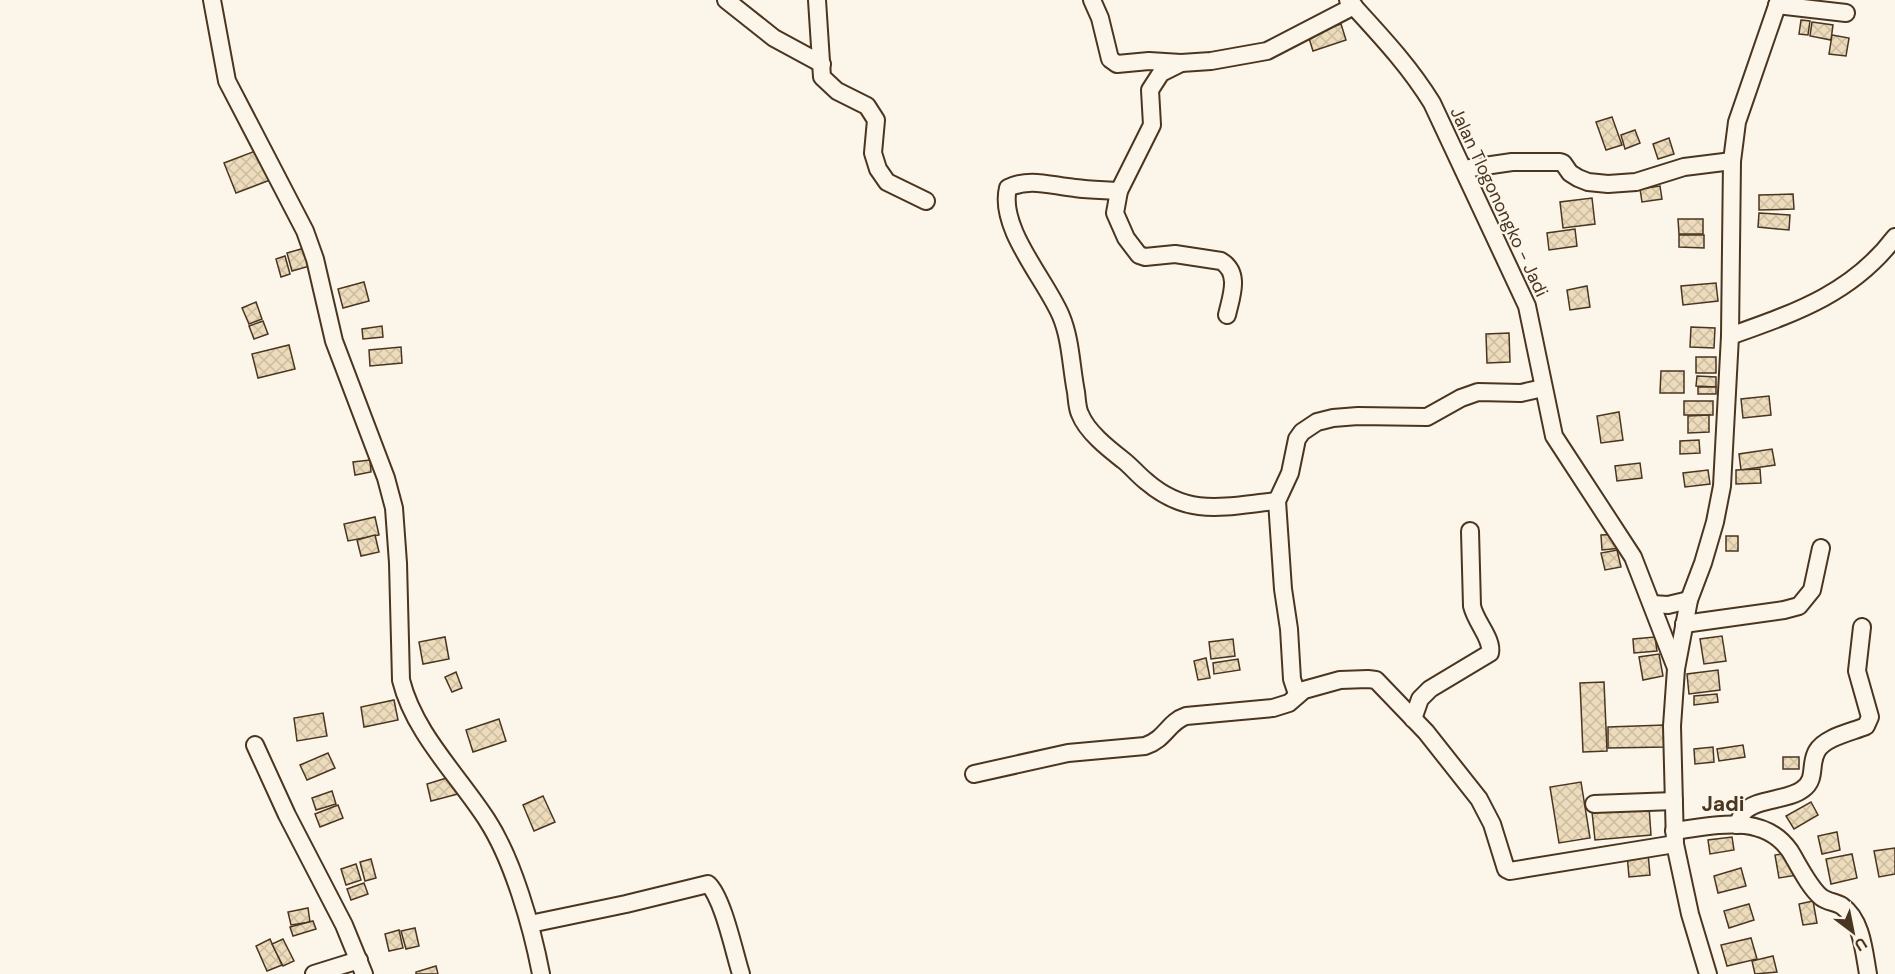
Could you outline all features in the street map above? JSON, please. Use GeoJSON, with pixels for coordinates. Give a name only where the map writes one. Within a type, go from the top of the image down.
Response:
{"type":"FeatureCollection","features":[{"type":"Feature","properties":{"kind":"street"},"geometry":{"type":"LineString","coordinates":[[212,0],[227,81],[305,231],[315,259],[334,341],[389,488],[395,519],[401,680],[406,698],[419,724],[487,820],[497,838],[530,924],[542,974]]}},
{"type":"Feature","properties":{"kind":"street"},"geometry":{"type":"LineString","coordinates":[[726,0],[774,38],[822,64]]}},
{"type":"Feature","properties":{"kind":"street"},"geometry":{"type":"LineString","coordinates":[[817,0],[822,77],[837,92],[867,106],[876,120],[873,153],[878,169],[887,182],[926,201]]}},
{"type":"Feature","properties":{"kind":"street"},"geometry":{"type":"LineString","coordinates":[[1092,0],[1100,18],[1107,52],[1114,63],[1211,61],[1267,51],[1351,3]]}},
{"type":"Feature","properties":{"kind":"street"},"geometry":{"type":"LineString","coordinates":[[1708,974],[1690,914],[1675,838],[1672,726],[1676,669],[1689,600],[1706,553],[1722,486],[1730,336],[1732,161],[1737,122],[1778,2],[1846,13]]}},
{"type":"Feature","properties":{"kind":"street","name":"Jalan Tlogonongko - Jadi"},"geometry":{"type":"LineString","coordinates":[[1351,3],[1398,54],[1418,80],[1464,169],[1527,306],[1554,436],[1620,535],[1640,572],[1676,669]]}},
{"type":"Feature","properties":{"kind":"street"},"geometry":{"type":"LineString","coordinates":[[1181,63],[1161,73],[1150,90],[1152,125],[1149,135],[1119,190],[1115,213],[1126,237],[1139,255],[1144,257],[1184,255],[1221,261],[1227,265],[1232,274],[1234,288],[1227,315]]}},
{"type":"Feature","properties":{"kind":"street"},"geometry":{"type":"LineString","coordinates":[[1464,169],[1512,162],[1560,162],[1578,178],[1588,182],[1608,184],[1636,182],[1677,168],[1732,161]]}},
{"type":"Feature","properties":{"kind":"street"},"geometry":{"type":"LineString","coordinates":[[1119,190],[1075,188],[1038,182],[1019,183],[1008,188],[1006,199],[1013,226],[1027,258],[1061,315],[1070,348],[1080,415],[1099,441],[1148,483],[1178,502],[1201,508],[1277,501]]}},
{"type":"Feature","properties":{"kind":"street"},"geometry":{"type":"LineString","coordinates":[[1730,336],[1792,314],[1851,282],[1868,269],[1895,237]]}},
{"type":"Feature","properties":{"kind":"street"},"geometry":{"type":"LineString","coordinates":[[1297,694],[1292,679],[1277,501],[1290,473],[1297,439],[1302,432],[1317,422],[1332,418],[1427,417],[1461,398],[1478,392],[1521,393],[1543,388]]}},
{"type":"Feature","properties":{"kind":"street"},"geometry":{"type":"LineString","coordinates":[[1413,719],[1420,699],[1430,689],[1490,653],[1490,643],[1475,618],[1472,606],[1470,531]]}},
{"type":"Feature","properties":{"kind":"street"},"geometry":{"type":"LineString","coordinates":[[1684,624],[1799,606],[1812,590],[1821,548]]}},
{"type":"Feature","properties":{"kind":"street"},"geometry":{"type":"LineString","coordinates":[[1652,604],[1668,605],[1689,600]]}},
{"type":"Feature","properties":{"kind":"street"},"geometry":{"type":"LineString","coordinates":[[1737,825],[1744,811],[1763,802],[1786,797],[1802,790],[1812,781],[1817,751],[1828,741],[1866,726],[1870,717],[1857,671],[1862,627]]}},
{"type":"Feature","properties":{"kind":"street"},"geometry":{"type":"LineString","coordinates":[[974,774],[1068,753],[1145,746],[1155,742],[1178,719],[1186,716],[1273,708],[1289,703],[1304,690],[1340,680],[1376,680],[1400,708],[1413,719],[1479,799],[1492,824],[1506,869],[1510,871],[1737,825],[1750,825],[1774,834],[1783,842],[1821,897],[1840,904],[1847,910],[1854,919],[1861,937],[1868,974]]}},
{"type":"Feature","properties":{"kind":"street"},"geometry":{"type":"LineString","coordinates":[[255,745],[287,815],[344,925],[362,967],[314,974]]}},
{"type":"Feature","properties":{"kind":"street"},"geometry":{"type":"LineString","coordinates":[[1594,804],[1674,801]]}},
{"type":"Feature","properties":{"kind":"street"},"geometry":{"type":"LineString","coordinates":[[530,924],[708,884],[716,895],[722,911],[741,974]]}},
{"type":"Feature","properties":{"kind":"building"},"geometry":{"type":"Polygon","coordinates":[[[1801,20],[1810,21],[1808,35],[1799,34],[1801,20]]]}},
{"type":"Feature","properties":{"kind":"building"},"geometry":{"type":"Polygon","coordinates":[[[1812,22],[1833,25],[1831,40],[1810,36],[1812,22]]]}},
{"type":"Feature","properties":{"kind":"building"},"geometry":{"type":"Polygon","coordinates":[[[1341,24],[1346,40],[1313,51],[1308,35],[1341,24]]]}},
{"type":"Feature","properties":{"kind":"building"},"geometry":{"type":"Polygon","coordinates":[[[1832,35],[1849,38],[1846,56],[1829,54],[1832,35]]]}},
{"type":"Feature","properties":{"kind":"building"},"geometry":{"type":"Polygon","coordinates":[[[1612,117],[1622,145],[1606,150],[1596,122],[1612,117]]]}},
{"type":"Feature","properties":{"kind":"building"},"geometry":{"type":"Polygon","coordinates":[[[1635,130],[1640,143],[1625,149],[1621,135],[1635,130]]]}},
{"type":"Feature","properties":{"kind":"building"},"geometry":{"type":"Polygon","coordinates":[[[1669,138],[1674,154],[1658,159],[1653,144],[1669,138]]]}},
{"type":"Feature","properties":{"kind":"building"},"geometry":{"type":"Polygon","coordinates":[[[258,150],[270,180],[236,193],[224,163],[258,150]]]}},
{"type":"Feature","properties":{"kind":"building"},"geometry":{"type":"Polygon","coordinates":[[[1660,186],[1662,199],[1642,202],[1640,189],[1660,186]]]}},
{"type":"Feature","properties":{"kind":"building"},"geometry":{"type":"Polygon","coordinates":[[[1793,194],[1794,209],[1759,210],[1759,195],[1793,194]]]}},
{"type":"Feature","properties":{"kind":"building"},"geometry":{"type":"Polygon","coordinates":[[[1592,198],[1595,224],[1563,228],[1560,202],[1592,198]]]}},
{"type":"Feature","properties":{"kind":"building"},"geometry":{"type":"Polygon","coordinates":[[[1759,213],[1790,215],[1789,230],[1758,227],[1759,213]]]}},
{"type":"Feature","properties":{"kind":"building"},"geometry":{"type":"Polygon","coordinates":[[[1678,219],[1703,219],[1703,234],[1679,234],[1678,219]]]}},
{"type":"Feature","properties":{"kind":"building"},"geometry":{"type":"Polygon","coordinates":[[[1575,229],[1577,246],[1549,250],[1547,233],[1575,229]]]}},
{"type":"Feature","properties":{"kind":"building"},"geometry":{"type":"Polygon","coordinates":[[[1679,235],[1704,235],[1704,248],[1679,247],[1679,235]]]}},
{"type":"Feature","properties":{"kind":"building"},"geometry":{"type":"Polygon","coordinates":[[[308,247],[313,265],[292,271],[287,253],[308,247]]]}},
{"type":"Feature","properties":{"kind":"building"},"geometry":{"type":"Polygon","coordinates":[[[285,256],[290,274],[281,277],[276,259],[285,256]]]}},
{"type":"Feature","properties":{"kind":"building"},"geometry":{"type":"Polygon","coordinates":[[[364,282],[369,301],[343,308],[338,289],[364,282]]]}},
{"type":"Feature","properties":{"kind":"building"},"geometry":{"type":"Polygon","coordinates":[[[1716,283],[1718,301],[1683,305],[1681,286],[1716,283]]]}},
{"type":"Feature","properties":{"kind":"building"},"geometry":{"type":"Polygon","coordinates":[[[1587,286],[1590,307],[1570,310],[1567,290],[1587,286]]]}},
{"type":"Feature","properties":{"kind":"building"},"geometry":{"type":"Polygon","coordinates":[[[256,302],[262,319],[249,324],[242,308],[256,302]]]}},
{"type":"Feature","properties":{"kind":"building"},"geometry":{"type":"Polygon","coordinates":[[[263,321],[268,334],[254,339],[249,326],[263,321]]]}},
{"type":"Feature","properties":{"kind":"building"},"geometry":{"type":"Polygon","coordinates":[[[382,326],[383,337],[363,339],[362,329],[382,326]]]}},
{"type":"Feature","properties":{"kind":"building"},"geometry":{"type":"Polygon","coordinates":[[[1691,327],[1715,328],[1714,348],[1690,347],[1691,327]]]}},
{"type":"Feature","properties":{"kind":"building"},"geometry":{"type":"Polygon","coordinates":[[[1509,333],[1510,362],[1487,363],[1486,334],[1509,333]]]}},
{"type":"Feature","properties":{"kind":"building"},"geometry":{"type":"Polygon","coordinates":[[[289,345],[295,369],[258,378],[252,354],[289,345]]]}},
{"type":"Feature","properties":{"kind":"building"},"geometry":{"type":"Polygon","coordinates":[[[401,347],[402,363],[370,366],[369,350],[401,347]]]}},
{"type":"Feature","properties":{"kind":"building"},"geometry":{"type":"Polygon","coordinates":[[[1696,357],[1716,357],[1716,373],[1696,373],[1696,357]]]}},
{"type":"Feature","properties":{"kind":"building"},"geometry":{"type":"Polygon","coordinates":[[[1661,371],[1684,371],[1684,393],[1660,393],[1661,371]]]}},
{"type":"Feature","properties":{"kind":"building"},"geometry":{"type":"Polygon","coordinates":[[[1697,376],[1716,377],[1716,387],[1696,386],[1697,376]]]}},
{"type":"Feature","properties":{"kind":"building"},"geometry":{"type":"Polygon","coordinates":[[[1698,387],[1716,387],[1716,394],[1698,394],[1698,387]]]}},
{"type":"Feature","properties":{"kind":"building"},"geometry":{"type":"Polygon","coordinates":[[[1769,396],[1771,415],[1743,418],[1741,399],[1769,396]]]}},
{"type":"Feature","properties":{"kind":"building"},"geometry":{"type":"Polygon","coordinates":[[[1684,401],[1713,401],[1713,415],[1684,415],[1684,401]]]}},
{"type":"Feature","properties":{"kind":"building"},"geometry":{"type":"Polygon","coordinates":[[[1619,412],[1623,440],[1601,443],[1597,416],[1619,412]]]}},
{"type":"Feature","properties":{"kind":"building"},"geometry":{"type":"Polygon","coordinates":[[[1709,415],[1709,432],[1688,433],[1688,416],[1709,415]]]}},
{"type":"Feature","properties":{"kind":"building"},"geometry":{"type":"Polygon","coordinates":[[[1699,440],[1700,453],[1680,454],[1680,441],[1699,440]]]}},
{"type":"Feature","properties":{"kind":"building"},"geometry":{"type":"Polygon","coordinates":[[[1772,449],[1775,465],[1741,470],[1739,454],[1772,449]]]}},
{"type":"Feature","properties":{"kind":"building"},"geometry":{"type":"Polygon","coordinates":[[[370,460],[371,472],[355,475],[353,462],[370,460]]]}},
{"type":"Feature","properties":{"kind":"building"},"geometry":{"type":"Polygon","coordinates":[[[1640,463],[1642,478],[1617,481],[1615,466],[1640,463]]]}},
{"type":"Feature","properties":{"kind":"building"},"geometry":{"type":"Polygon","coordinates":[[[1760,469],[1761,483],[1736,484],[1736,470],[1760,469]]]}},
{"type":"Feature","properties":{"kind":"building"},"geometry":{"type":"Polygon","coordinates":[[[1708,470],[1710,484],[1685,487],[1683,473],[1708,470]]]}},
{"type":"Feature","properties":{"kind":"building"},"geometry":{"type":"Polygon","coordinates":[[[375,517],[379,535],[348,541],[344,524],[375,517]]]}},
{"type":"Feature","properties":{"kind":"building"},"geometry":{"type":"Polygon","coordinates":[[[1622,534],[1622,548],[1602,550],[1601,535],[1622,534]]]}},
{"type":"Feature","properties":{"kind":"building"},"geometry":{"type":"Polygon","coordinates":[[[375,535],[379,552],[361,556],[357,540],[375,535]]]}},
{"type":"Feature","properties":{"kind":"building"},"geometry":{"type":"Polygon","coordinates":[[[1726,536],[1738,536],[1738,551],[1726,551],[1726,536]]]}},
{"type":"Feature","properties":{"kind":"building"},"geometry":{"type":"Polygon","coordinates":[[[1617,550],[1621,567],[1605,570],[1601,553],[1617,550]]]}},
{"type":"Feature","properties":{"kind":"building"},"geometry":{"type":"Polygon","coordinates":[[[1722,636],[1726,661],[1704,664],[1700,639],[1722,636]]]}},
{"type":"Feature","properties":{"kind":"building"},"geometry":{"type":"Polygon","coordinates":[[[445,637],[449,659],[423,664],[419,642],[445,637]]]}},
{"type":"Feature","properties":{"kind":"building"},"geometry":{"type":"Polygon","coordinates":[[[1655,637],[1657,651],[1634,653],[1633,639],[1655,637]]]}},
{"type":"Feature","properties":{"kind":"building"},"geometry":{"type":"Polygon","coordinates":[[[1233,639],[1235,656],[1211,659],[1209,642],[1233,639]]]}},
{"type":"Feature","properties":{"kind":"building"},"geometry":{"type":"Polygon","coordinates":[[[1659,654],[1663,676],[1643,680],[1639,657],[1659,654]]]}},
{"type":"Feature","properties":{"kind":"building"},"geometry":{"type":"Polygon","coordinates":[[[1206,658],[1210,678],[1198,680],[1194,661],[1206,658]]]}},
{"type":"Feature","properties":{"kind":"building"},"geometry":{"type":"Polygon","coordinates":[[[1238,659],[1240,670],[1214,674],[1213,663],[1238,659]]]}},
{"type":"Feature","properties":{"kind":"building"},"geometry":{"type":"Polygon","coordinates":[[[1718,670],[1720,690],[1689,694],[1687,674],[1718,670]]]}},
{"type":"Feature","properties":{"kind":"building"},"geometry":{"type":"Polygon","coordinates":[[[456,672],[462,688],[452,692],[445,677],[456,672]]]}},
{"type":"Feature","properties":{"kind":"building"},"geometry":{"type":"Polygon","coordinates":[[[1604,682],[1607,751],[1583,752],[1580,683],[1604,682]]]}},
{"type":"Feature","properties":{"kind":"building"},"geometry":{"type":"Polygon","coordinates":[[[1717,694],[1718,702],[1694,705],[1694,696],[1717,694]]]}},
{"type":"Feature","properties":{"kind":"building"},"geometry":{"type":"Polygon","coordinates":[[[394,700],[398,720],[364,727],[361,707],[394,700]]]}},
{"type":"Feature","properties":{"kind":"building"},"geometry":{"type":"Polygon","coordinates":[[[323,713],[327,736],[297,741],[294,718],[323,713]]]}},
{"type":"Feature","properties":{"kind":"building"},"geometry":{"type":"Polygon","coordinates":[[[499,719],[506,741],[473,752],[466,730],[499,719]]]}},
{"type":"Feature","properties":{"kind":"building"},"geometry":{"type":"Polygon","coordinates":[[[1665,725],[1666,747],[1608,748],[1608,727],[1665,725]]]}},
{"type":"Feature","properties":{"kind":"building"},"geometry":{"type":"Polygon","coordinates":[[[1743,745],[1745,757],[1719,761],[1717,749],[1743,745]]]}},
{"type":"Feature","properties":{"kind":"building"},"geometry":{"type":"Polygon","coordinates":[[[1713,747],[1714,762],[1695,764],[1694,749],[1713,747]]]}},
{"type":"Feature","properties":{"kind":"building"},"geometry":{"type":"Polygon","coordinates":[[[328,753],[335,768],[307,780],[300,765],[328,753]]]}},
{"type":"Feature","properties":{"kind":"building"},"geometry":{"type":"Polygon","coordinates":[[[1783,757],[1799,757],[1799,769],[1783,769],[1783,757]]]}},
{"type":"Feature","properties":{"kind":"building"},"geometry":{"type":"Polygon","coordinates":[[[453,776],[458,794],[431,801],[427,784],[453,776]]]}},
{"type":"Feature","properties":{"kind":"building"},"geometry":{"type":"Polygon","coordinates":[[[1581,782],[1590,838],[1559,843],[1550,787],[1581,782]]]}},
{"type":"Feature","properties":{"kind":"building"},"geometry":{"type":"Polygon","coordinates":[[[332,791],[336,804],[316,810],[312,798],[332,791]]]}},
{"type":"Feature","properties":{"kind":"building"},"geometry":{"type":"Polygon","coordinates":[[[543,796],[555,822],[534,831],[523,805],[543,796]]]}},
{"type":"Feature","properties":{"kind":"building"},"geometry":{"type":"Polygon","coordinates":[[[1811,802],[1818,815],[1794,829],[1786,816],[1811,802]]]}},
{"type":"Feature","properties":{"kind":"building"},"geometry":{"type":"Polygon","coordinates":[[[338,805],[343,818],[320,827],[315,814],[338,805]]]}},
{"type":"Feature","properties":{"kind":"building"},"geometry":{"type":"Polygon","coordinates":[[[1649,807],[1651,835],[1595,840],[1592,812],[1649,807]]]}},
{"type":"Feature","properties":{"kind":"building"},"geometry":{"type":"Polygon","coordinates":[[[1837,832],[1840,850],[1822,854],[1818,836],[1837,832]]]}},
{"type":"Feature","properties":{"kind":"building"},"geometry":{"type":"Polygon","coordinates":[[[1732,837],[1734,850],[1710,854],[1708,840],[1732,837]]]}},
{"type":"Feature","properties":{"kind":"building"},"geometry":{"type":"Polygon","coordinates":[[[1895,848],[1895,874],[1879,877],[1874,851],[1895,848]]]}},
{"type":"Feature","properties":{"kind":"building"},"geometry":{"type":"Polygon","coordinates":[[[1800,851],[1804,874],[1779,878],[1775,855],[1800,851]]]}},
{"type":"Feature","properties":{"kind":"building"},"geometry":{"type":"Polygon","coordinates":[[[1648,853],[1650,875],[1629,877],[1627,854],[1648,853]]]}},
{"type":"Feature","properties":{"kind":"building"},"geometry":{"type":"Polygon","coordinates":[[[1852,854],[1857,878],[1831,884],[1826,859],[1852,854]]]}},
{"type":"Feature","properties":{"kind":"building"},"geometry":{"type":"Polygon","coordinates":[[[371,859],[376,878],[365,881],[360,862],[371,859]]]}},
{"type":"Feature","properties":{"kind":"building"},"geometry":{"type":"Polygon","coordinates":[[[356,864],[361,880],[346,885],[341,869],[356,864]]]}},
{"type":"Feature","properties":{"kind":"building"},"geometry":{"type":"Polygon","coordinates":[[[1741,868],[1746,886],[1718,893],[1714,876],[1741,868]]]}},
{"type":"Feature","properties":{"kind":"building"},"geometry":{"type":"Polygon","coordinates":[[[364,883],[368,894],[351,900],[347,889],[364,883]]]}},
{"type":"Feature","properties":{"kind":"building"},"geometry":{"type":"Polygon","coordinates":[[[1813,901],[1817,923],[1803,925],[1799,904],[1813,901]]]}},
{"type":"Feature","properties":{"kind":"building"},"geometry":{"type":"Polygon","coordinates":[[[1749,904],[1754,920],[1729,928],[1724,911],[1749,904]]]}},
{"type":"Feature","properties":{"kind":"building"},"geometry":{"type":"Polygon","coordinates":[[[308,908],[310,922],[291,925],[288,912],[308,908]]]}},
{"type":"Feature","properties":{"kind":"building"},"geometry":{"type":"Polygon","coordinates":[[[313,921],[316,929],[293,936],[290,927],[313,921]]]}},
{"type":"Feature","properties":{"kind":"building"},"geometry":{"type":"Polygon","coordinates":[[[415,928],[419,946],[406,949],[401,931],[415,928]]]}},
{"type":"Feature","properties":{"kind":"building"},"geometry":{"type":"Polygon","coordinates":[[[399,930],[403,948],[389,951],[385,934],[399,930]]]}},
{"type":"Feature","properties":{"kind":"building"},"geometry":{"type":"Polygon","coordinates":[[[1751,938],[1757,959],[1727,966],[1721,945],[1751,938]]]}},
{"type":"Feature","properties":{"kind":"building"},"geometry":{"type":"Polygon","coordinates":[[[270,939],[282,965],[267,971],[256,946],[270,939]]]}},
{"type":"Feature","properties":{"kind":"building"},"geometry":{"type":"Polygon","coordinates":[[[283,939],[294,961],[283,966],[272,944],[283,939]]]}},
{"type":"Feature","properties":{"kind":"building"},"geometry":{"type":"Polygon","coordinates":[[[1773,956],[1777,972],[1755,974],[1752,961],[1773,956]]]}},
{"type":"Feature","properties":{"kind":"building"},"geometry":{"type":"Polygon","coordinates":[[[436,966],[438,974],[416,974],[416,972],[436,966]]]}},
{"type":"Feature","properties":{"kind":"district","name":"Jadi"},"geometry":{"type":"Point","coordinates":[1723,804]}}]}
